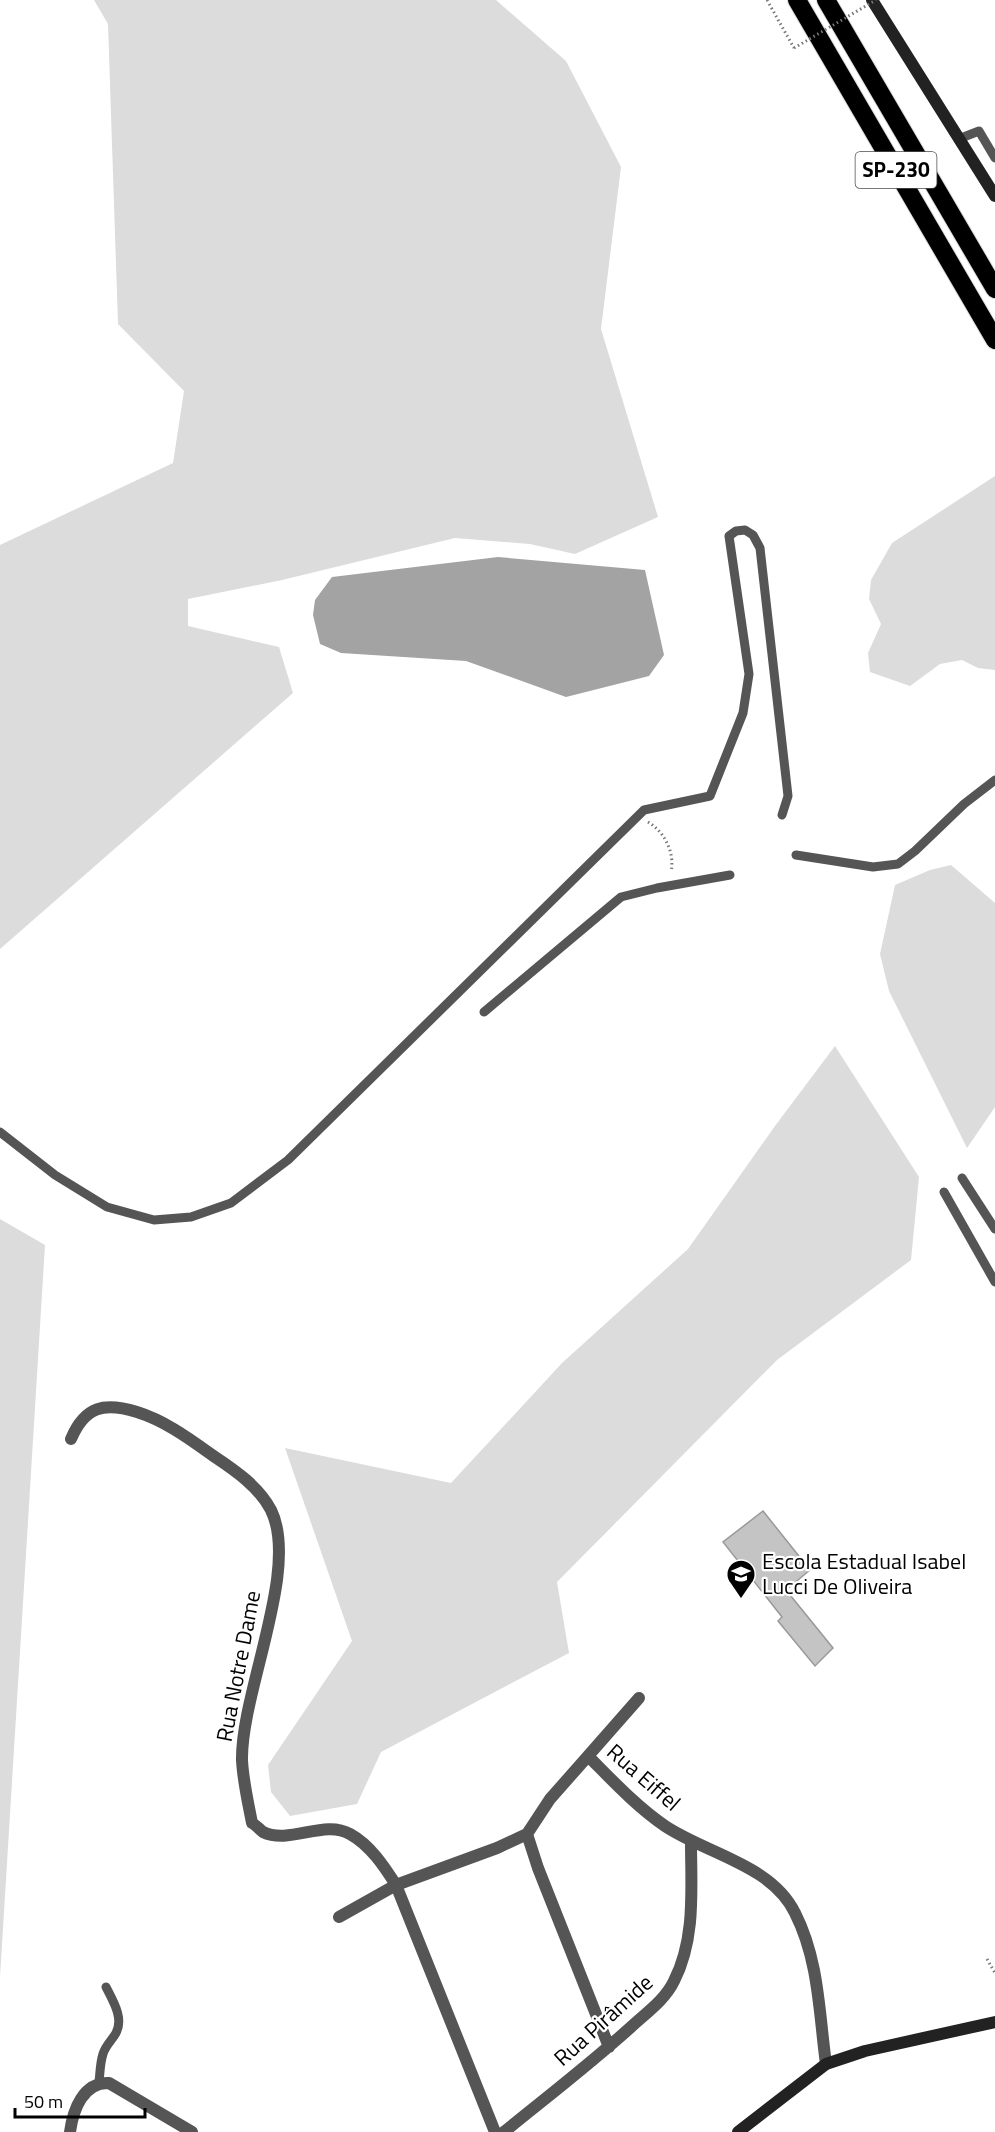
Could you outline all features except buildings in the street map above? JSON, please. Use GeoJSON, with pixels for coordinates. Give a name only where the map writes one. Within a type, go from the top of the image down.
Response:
{"type":"FeatureCollection","features":[{"type":"Feature","properties":{"kind":"highway","name":"SP-230"},"geometry":{"type":"LineString","coordinates":[[797,0],[995,340]]}},
{"type":"Feature","properties":{"kind":"highway","name":"SP-230"},"geometry":{"type":"LineString","coordinates":[[826,0],[995,289]]}},
{"type":"Feature","properties":{"kind":"main road"},"geometry":{"type":"LineString","coordinates":[[874,0],[995,196]]}},
{"type":"Feature","properties":{"kind":"main road"},"geometry":{"type":"LineString","coordinates":[[738,2132],[826,2064],[865,2051],[995,2022]]}},
{"type":"Feature","properties":{"kind":"street","name":"Rua Notre Dame"},"geometry":{"type":"LineString","coordinates":[[71,1439],[77,1426],[88,1413],[105,1408],[120,1407],[150,1416],[189,1438],[237,1473],[254,1487],[271,1510],[278,1536],[278,1566],[271,1616],[250,1699],[242,1759],[252,1823],[263,1832],[280,1835],[337,1829],[349,1833],[366,1845],[396,1885],[495,2132]]}},
{"type":"Feature","properties":{"kind":"street"},"geometry":{"type":"LineString","coordinates":[[588,1755],[639,1698]]}},
{"type":"Feature","properties":{"kind":"street","name":"Rua Eiffel"},"geometry":{"type":"LineString","coordinates":[[527,1834],[550,1799],[588,1755],[645,1810],[691,1842],[757,1872],[774,1886],[794,1910],[808,1943],[817,1988],[826,2064]]}},
{"type":"Feature","properties":{"kind":"street"},"geometry":{"type":"LineString","coordinates":[[339,1917],[396,1885],[497,1848],[527,1834],[538,1868],[609,2047]]}},
{"type":"Feature","properties":{"kind":"street","name":"Rua Pirâmide"},"geometry":{"type":"LineString","coordinates":[[504,2132],[609,2047],[662,1999],[674,1981],[686,1948],[692,1906],[691,1842]]}},
{"type":"Feature","properties":{"kind":"street"},"geometry":{"type":"LineString","coordinates":[[70,2132],[81,2098],[93,2085],[104,2083],[192,2132]]}},
{"type":"Feature","properties":{"kind":"lane"},"geometry":{"type":"LineString","coordinates":[[961,138],[979,131],[995,158]]}},
{"type":"Feature","properties":{"kind":"lane"},"geometry":{"type":"LineString","coordinates":[[0,1132],[55,1175],[107,1207],[154,1220],[191,1217],[231,1203],[288,1160],[644,810],[710,796],[743,714],[749,674],[729,536],[736,531],[745,530],[753,535],[760,548],[788,795],[782,815]]}},
{"type":"Feature","properties":{"kind":"lane"},"geometry":{"type":"LineString","coordinates":[[796,855],[873,867],[898,864],[964,804],[995,780]]}},
{"type":"Feature","properties":{"kind":"lane"},"geometry":{"type":"LineString","coordinates":[[484,1012],[621,897],[730,875]]}},
{"type":"Feature","properties":{"kind":"lane"},"geometry":{"type":"LineString","coordinates":[[962,1178],[995,1229]]}},
{"type":"Feature","properties":{"kind":"lane"},"geometry":{"type":"LineString","coordinates":[[944,1192],[995,1282]]}},
{"type":"Feature","properties":{"kind":"lane"},"geometry":{"type":"LineString","coordinates":[[104,2083],[103,2052],[119,2024],[116,2009],[106,1987]]}},
{"type":"Feature","properties":{"kind":"path"},"geometry":{"type":"LineString","coordinates":[[767,0],[794,48],[874,0]]}},
{"type":"Feature","properties":{"kind":"path"},"geometry":{"type":"LineString","coordinates":[[638,816],[657,827],[667,842],[673,862],[668,886]]}},
{"type":"Feature","properties":{"kind":"path"},"geometry":{"type":"LineString","coordinates":[[987,1959],[995,1973]]}},
{"type":"Feature","properties":{"kind":"shaded area"},"geometry":{"type":"Polygon","coordinates":[[[94,0],[496,0],[566,61],[621,167],[601,329],[658,517],[575,554],[530,544],[455,538],[282,580],[188,599],[188,626],[279,647],[293,693],[0,949],[0,545],[173,463],[184,391],[118,324],[108,24],[94,0]]]}},
{"type":"Feature","properties":{"kind":"shaded area"},"geometry":{"type":"Polygon","coordinates":[[[995,476],[995,670],[978,668],[962,660],[940,664],[910,686],[870,672],[868,653],[881,624],[869,599],[871,580],[892,543],[995,476]]]}},
{"type":"Feature","properties":{"kind":"shaded area"},"geometry":{"type":"Polygon","coordinates":[[[498,557],[645,570],[664,655],[649,676],[566,697],[466,661],[341,653],[320,644],[313,615],[315,600],[332,577],[498,557]]]}},
{"type":"Feature","properties":{"kind":"shaded area"},"geometry":{"type":"Polygon","coordinates":[[[951,865],[995,903],[995,1107],[967,1148],[889,991],[880,954],[895,885],[930,870],[951,865]]]}},
{"type":"Feature","properties":{"kind":"shaded area"},"geometry":{"type":"Polygon","coordinates":[[[835,1046],[919,1177],[911,1260],[777,1360],[557,1582],[569,1653],[381,1752],[357,1804],[290,1816],[271,1792],[268,1765],[352,1641],[285,1448],[451,1483],[562,1363],[688,1249],[835,1046]]]}},
{"type":"Feature","properties":{"kind":"shaded area"},"geometry":{"type":"Polygon","coordinates":[[[0,1219],[45,1245],[0,1977],[0,1219]]]}},
{"type":"Feature","properties":{"kind":"place","name":"Escola Estadual Isabel Lucci De Oliveira"},"geometry":{"type":"Point","coordinates":[741,1600]}}]}
